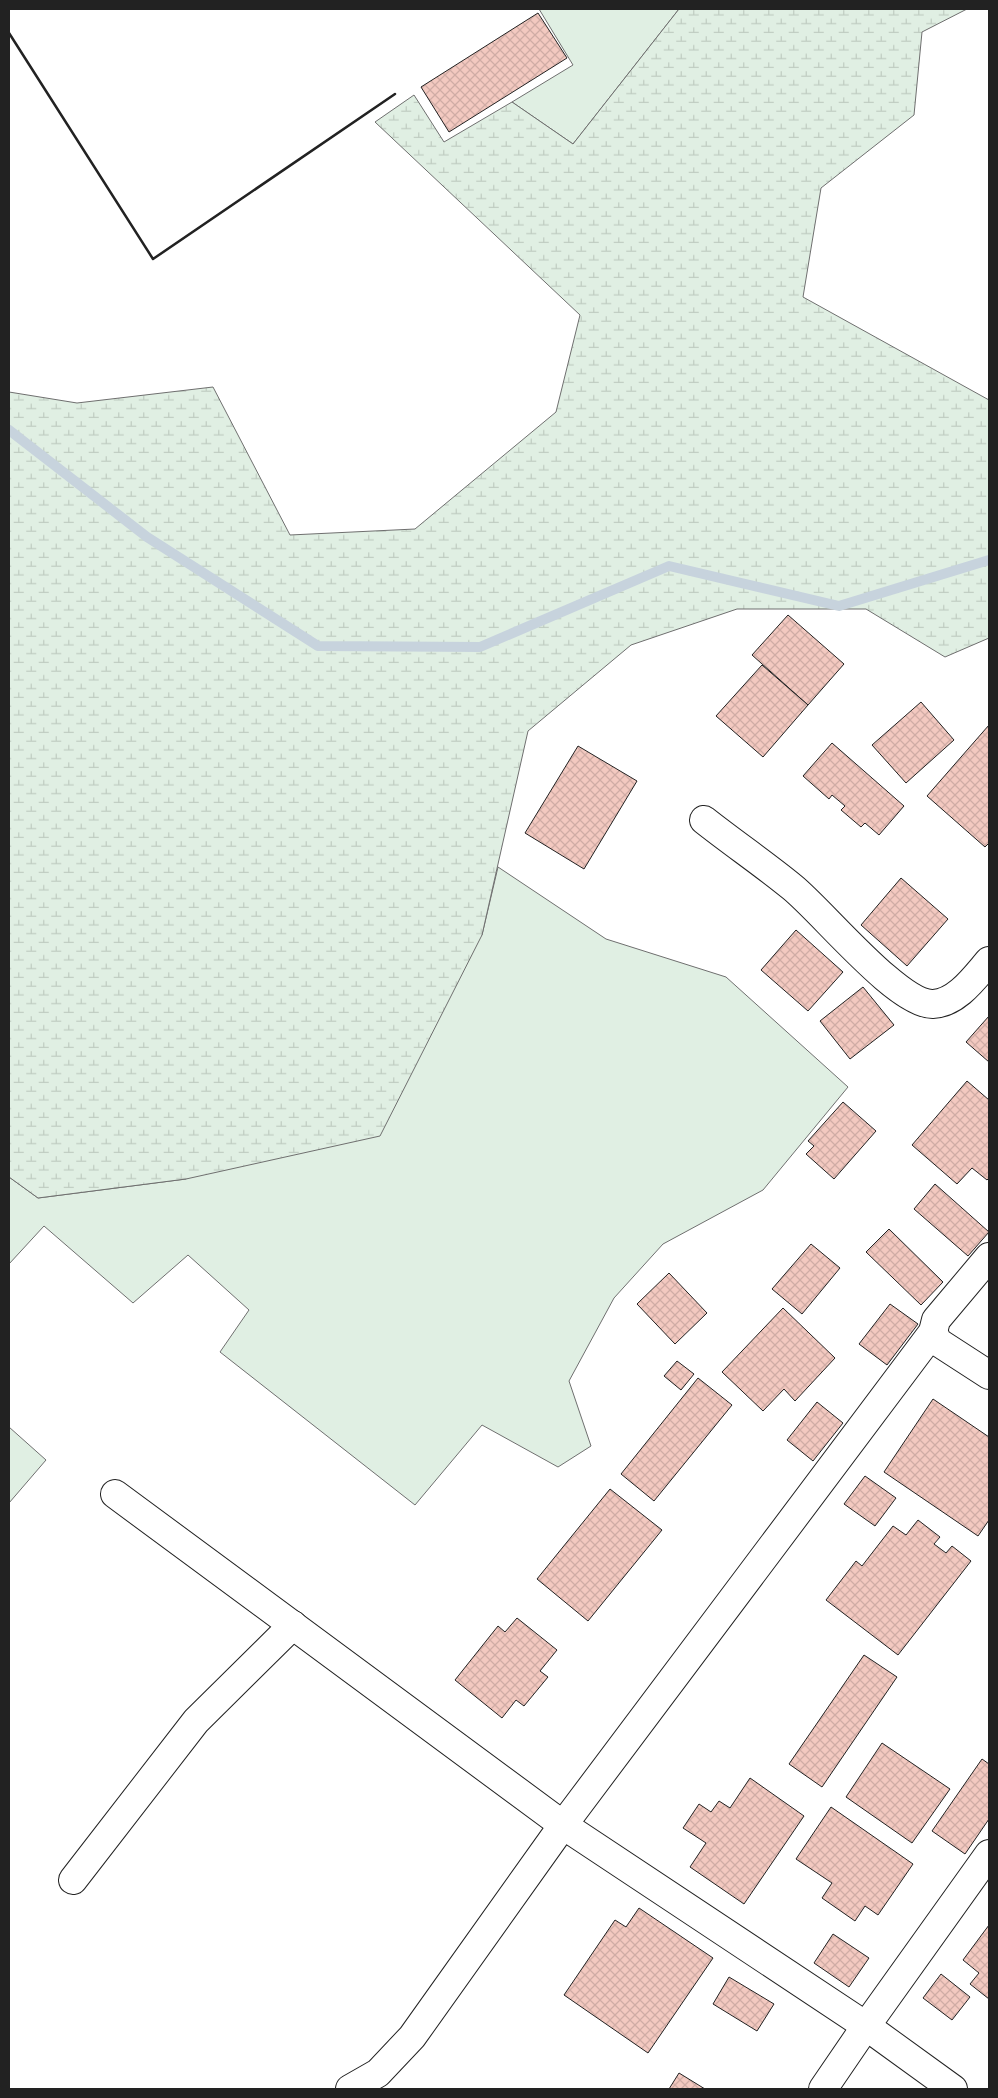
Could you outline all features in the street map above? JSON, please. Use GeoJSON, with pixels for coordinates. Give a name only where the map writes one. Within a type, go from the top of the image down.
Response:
{"type":"FeatureCollection","features":[{"type":"Feature","properties":{"kind":"street"},"geometry":{"type":"LineString","coordinates":[[704,820],[793,888],[895,986],[917,1000],[934,1004],[952,998],[989,961]]}},
{"type":"Feature","properties":{"kind":"street"},"geometry":{"type":"LineString","coordinates":[[350,2089],[378,2073],[412,2037],[563,1826],[934,1332],[936,1320],[989,1257]]}},
{"type":"Feature","properties":{"kind":"street"},"geometry":{"type":"LineString","coordinates":[[934,1332],[938,1342],[989,1375]]}},
{"type":"Feature","properties":{"kind":"street"},"geometry":{"type":"LineString","coordinates":[[115,1494],[563,1826],[866,2026],[953,2089]]}},
{"type":"Feature","properties":{"kind":"street"},"geometry":{"type":"LineString","coordinates":[[73,1880],[196,1722],[293,1625]]}},
{"type":"Feature","properties":{"kind":"street"},"geometry":{"type":"LineString","coordinates":[[823,2089],[989,1854]]}},
{"type":"Feature","properties":{"kind":"green space"},"geometry":{"type":"Polygon","coordinates":[[[539,9],[679,9],[573,144],[512,102],[573,65],[539,9]]]}},
{"type":"Feature","properties":{"kind":"green space"},"geometry":{"type":"Polygon","coordinates":[[[679,9],[967,9],[922,32],[914,115],[821,188],[803,297],[989,400],[989,638],[945,657],[866,609],[737,609],[631,645],[528,731],[482,935],[380,1136],[186,1179],[38,1198],[9,1177],[9,392],[77,403],[213,387],[290,535],[415,529],[556,412],[580,315],[375,122],[414,95],[444,142],[512,102],[573,144],[679,9]]]}},
{"type":"Feature","properties":{"kind":"green space"},"geometry":{"type":"Polygon","coordinates":[[[498,867],[606,939],[726,977],[848,1087],[763,1190],[663,1244],[614,1298],[569,1381],[591,1446],[558,1467],[482,1425],[415,1505],[220,1352],[249,1310],[188,1255],[133,1303],[44,1226],[9,1264],[9,1177],[38,1198],[186,1179],[482,935],[498,867]]]}},
{"type":"Feature","properties":{"kind":"green space"},"geometry":{"type":"Polygon","coordinates":[[[9,1427],[46,1460],[9,1503],[9,1427]]]}},
{"type":"Feature","properties":{"kind":"building"},"geometry":{"type":"Polygon","coordinates":[[[538,13],[567,58],[449,132],[421,87],[538,13]]]}},
{"type":"Feature","properties":{"kind":"building"},"geometry":{"type":"Polygon","coordinates":[[[788,615],[844,664],[808,705],[752,655],[788,615]]]}},
{"type":"Feature","properties":{"kind":"building"},"geometry":{"type":"Polygon","coordinates":[[[762,665],[808,705],[763,757],[716,716],[762,665]]]}},
{"type":"Feature","properties":{"kind":"building"},"geometry":{"type":"Polygon","coordinates":[[[921,702],[954,740],[906,783],[872,745],[921,702]]]}},
{"type":"Feature","properties":{"kind":"building"},"geometry":{"type":"Polygon","coordinates":[[[989,725],[989,843],[985,847],[927,796],[989,725]]]}},
{"type":"Feature","properties":{"kind":"building"},"geometry":{"type":"Polygon","coordinates":[[[832,743],[904,806],[879,835],[865,823],[861,827],[841,810],[845,806],[832,795],[829,799],[803,776],[832,743]]]}},
{"type":"Feature","properties":{"kind":"building"},"geometry":{"type":"Polygon","coordinates":[[[578,746],[637,781],[584,869],[525,833],[578,746]]]}},
{"type":"Feature","properties":{"kind":"building"},"geometry":{"type":"Polygon","coordinates":[[[901,878],[948,919],[907,966],[861,925],[901,878]]]}},
{"type":"Feature","properties":{"kind":"building"},"geometry":{"type":"Polygon","coordinates":[[[796,930],[843,972],[808,1011],[761,970],[796,930]]]}},
{"type":"Feature","properties":{"kind":"building"},"geometry":{"type":"Polygon","coordinates":[[[863,987],[894,1025],[850,1059],[820,1021],[863,987]]]}},
{"type":"Feature","properties":{"kind":"building"},"geometry":{"type":"Polygon","coordinates":[[[989,1016],[989,1062],[966,1042],[989,1016]]]}},
{"type":"Feature","properties":{"kind":"building"},"geometry":{"type":"Polygon","coordinates":[[[967,1081],[989,1100],[989,1178],[987,1180],[972,1168],[957,1184],[912,1145],[967,1081]]]}},
{"type":"Feature","properties":{"kind":"building"},"geometry":{"type":"Polygon","coordinates":[[[843,1102],[876,1131],[834,1179],[806,1154],[814,1146],[808,1141],[843,1102]]]}},
{"type":"Feature","properties":{"kind":"building"},"geometry":{"type":"Polygon","coordinates":[[[935,1184],[989,1232],[968,1256],[914,1209],[935,1184]]]}},
{"type":"Feature","properties":{"kind":"building"},"geometry":{"type":"Polygon","coordinates":[[[889,1229],[943,1282],[921,1305],[866,1252],[889,1229]]]}},
{"type":"Feature","properties":{"kind":"building"},"geometry":{"type":"Polygon","coordinates":[[[811,1244],[840,1268],[802,1314],[772,1289],[811,1244]]]}},
{"type":"Feature","properties":{"kind":"building"},"geometry":{"type":"Polygon","coordinates":[[[669,1273],[707,1313],[675,1344],[637,1304],[669,1273]]]}},
{"type":"Feature","properties":{"kind":"building"},"geometry":{"type":"Polygon","coordinates":[[[890,1304],[918,1324],[887,1365],[859,1344],[890,1304]]]}},
{"type":"Feature","properties":{"kind":"building"},"geometry":{"type":"Polygon","coordinates":[[[783,1308],[835,1358],[795,1401],[784,1389],[763,1411],[722,1372],[783,1308]]]}},
{"type":"Feature","properties":{"kind":"building"},"geometry":{"type":"Polygon","coordinates":[[[677,1361],[694,1374],[681,1390],[664,1376],[677,1361]]]}},
{"type":"Feature","properties":{"kind":"building"},"geometry":{"type":"Polygon","coordinates":[[[698,1378],[732,1405],[654,1501],[621,1474],[698,1378]]]}},
{"type":"Feature","properties":{"kind":"building"},"geometry":{"type":"Polygon","coordinates":[[[933,1399],[989,1437],[989,1520],[978,1536],[884,1472],[933,1399]]]}},
{"type":"Feature","properties":{"kind":"building"},"geometry":{"type":"Polygon","coordinates":[[[817,1402],[843,1423],[813,1461],[787,1440],[817,1402]]]}},
{"type":"Feature","properties":{"kind":"building"},"geometry":{"type":"Polygon","coordinates":[[[865,1476],[896,1498],[875,1526],[844,1504],[865,1476]]]}},
{"type":"Feature","properties":{"kind":"building"},"geometry":{"type":"Polygon","coordinates":[[[610,1489],[662,1530],[588,1621],[537,1579],[610,1489]]]}},
{"type":"Feature","properties":{"kind":"building"},"geometry":{"type":"Polygon","coordinates":[[[918,1520],[940,1537],[934,1544],[946,1553],[952,1546],[971,1561],[898,1655],[826,1600],[856,1561],[862,1566],[893,1526],[906,1535],[918,1520]]]}},
{"type":"Feature","properties":{"kind":"building"},"geometry":{"type":"Polygon","coordinates":[[[517,1618],[557,1650],[540,1671],[548,1677],[524,1706],[516,1700],[502,1718],[455,1680],[498,1626],[505,1632],[517,1618]]]}},
{"type":"Feature","properties":{"kind":"building"},"geometry":{"type":"Polygon","coordinates":[[[864,1655],[897,1677],[822,1787],[789,1764],[864,1655]]]}},
{"type":"Feature","properties":{"kind":"building"},"geometry":{"type":"Polygon","coordinates":[[[882,1743],[950,1789],[912,1843],[846,1797],[882,1743]]]}},
{"type":"Feature","properties":{"kind":"building"},"geometry":{"type":"Polygon","coordinates":[[[982,1759],[989,1764],[989,1819],[965,1854],[932,1831],[982,1759]]]}},
{"type":"Feature","properties":{"kind":"building"},"geometry":{"type":"Polygon","coordinates":[[[750,1778],[804,1816],[744,1904],[690,1867],[706,1843],[683,1828],[699,1804],[711,1812],[719,1801],[730,1808],[750,1778]]]}},
{"type":"Feature","properties":{"kind":"building"},"geometry":{"type":"Polygon","coordinates":[[[831,1807],[913,1864],[878,1915],[865,1906],[855,1921],[822,1898],[832,1883],[796,1859],[831,1807]]]}},
{"type":"Feature","properties":{"kind":"building"},"geometry":{"type":"Polygon","coordinates":[[[639,1908],[713,1958],[648,2053],[564,1995],[615,1920],[626,1927],[639,1908]]]}},
{"type":"Feature","properties":{"kind":"building"},"geometry":{"type":"Polygon","coordinates":[[[989,1925],[989,1999],[970,1984],[979,1973],[963,1960],[989,1925]]]}},
{"type":"Feature","properties":{"kind":"building"},"geometry":{"type":"Polygon","coordinates":[[[833,1934],[869,1958],[849,1987],[814,1963],[833,1934]]]}},
{"type":"Feature","properties":{"kind":"building"},"geometry":{"type":"Polygon","coordinates":[[[941,1974],[970,1997],[952,2020],[923,1998],[941,1974]]]}},
{"type":"Feature","properties":{"kind":"building"},"geometry":{"type":"Polygon","coordinates":[[[729,1977],[774,2004],[757,2031],[713,2004],[729,1977]]]}},
{"type":"Feature","properties":{"kind":"building"},"geometry":{"type":"Polygon","coordinates":[[[679,2073],[705,2089],[669,2089],[679,2073]]]}},
{"type":"Feature","properties":{"kind":"waterway"},"geometry":{"type":"LineString","coordinates":[[9,430],[147,537],[318,646],[480,647],[669,566],[839,606],[989,560]]}},
{"type":"Feature","properties":{"kind":"wall"},"geometry":{"type":"LineString","coordinates":[[9,33],[153,259],[395,94]]}}]}
